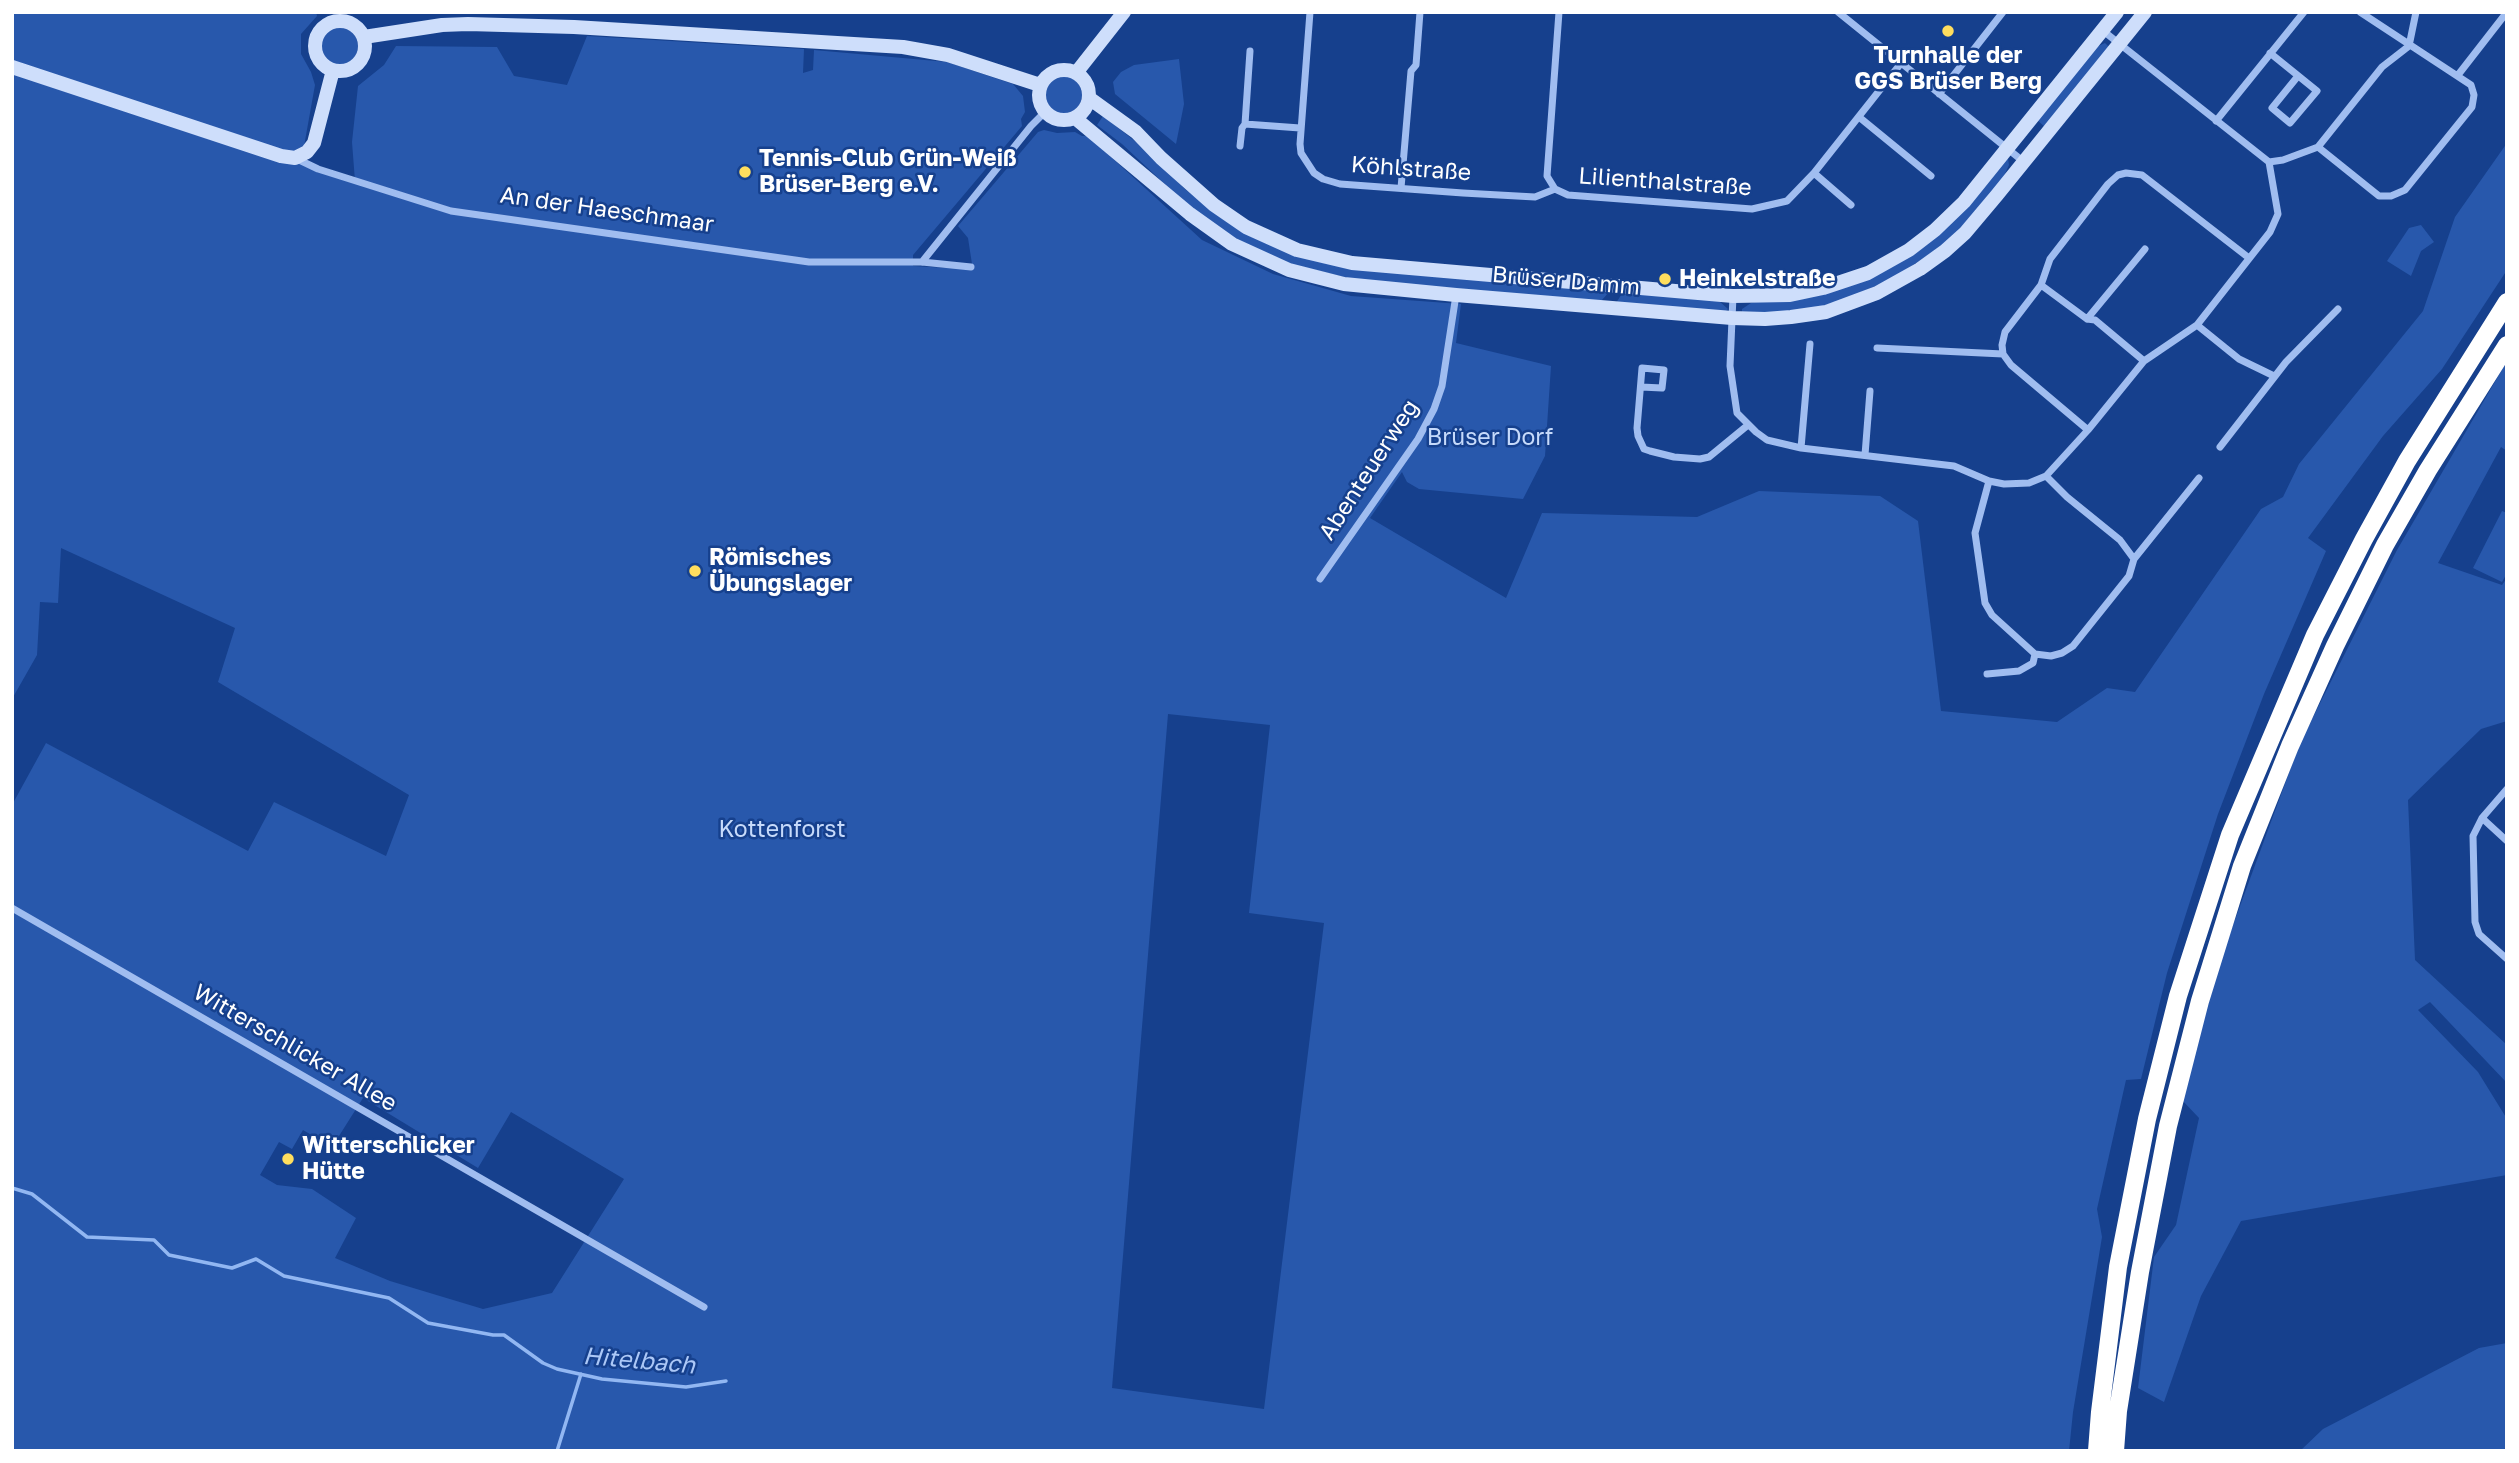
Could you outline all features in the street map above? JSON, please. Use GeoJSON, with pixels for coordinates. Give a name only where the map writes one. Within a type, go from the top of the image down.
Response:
{"type":"FeatureCollection","features":[{"type":"Feature","properties":{"kind":"highway"},"geometry":{"type":"LineString","coordinates":[[2097,1451],[2118,1267],[2147,1119],[2178,996],[2230,835],[2315,635],[2407,461],[2507,302]]}},
{"type":"Feature","properties":{"kind":"highway"},"geometry":{"type":"LineString","coordinates":[[2115,1451],[2118,1411],[2152,1204],[2168,1126],[2200,1001],[2242,866],[2290,746],[2385,545],[2428,470],[2507,345]]}},
{"type":"Feature","properties":{"kind":"street"},"geometry":{"type":"LineString","coordinates":[[922,262],[1045,112],[1038,99],[1040,85],[1052,72],[1076,72],[1124,12]]}},
{"type":"Feature","properties":{"kind":"street","name":"Köhlstraße"},"geometry":{"type":"LineString","coordinates":[[1310,12],[1300,128],[1301,153],[1314,173],[1340,184],[1535,197],[1555,189]]}},
{"type":"Feature","properties":{"kind":"street"},"geometry":{"type":"LineString","coordinates":[[1401,188],[1411,71],[1416,65],[1420,12]]}},
{"type":"Feature","properties":{"kind":"street","name":"Lilienthalstraße"},"geometry":{"type":"LineString","coordinates":[[1559,12],[1547,176],[1555,189],[1568,195],[1752,209],[1787,201],[1814,173],[1902,62]]}},
{"type":"Feature","properties":{"kind":"street"},"geometry":{"type":"LineString","coordinates":[[1838,12],[2024,162]]}},
{"type":"Feature","properties":{"kind":"street"},"geometry":{"type":"LineString","coordinates":[[1939,94],[2003,12]]}},
{"type":"Feature","properties":{"kind":"street","name":"Brüser Damm"},"geometry":{"type":"LineString","coordinates":[[1076,72],[1086,83],[1089,98],[1136,132],[1214,205],[1246,227],[1297,250],[1352,263],[1733,296],[1790,295],[1854,279],[1882,266],[1923,240],[1947,219],[2117,12]]}},
{"type":"Feature","properties":{"kind":"street","name":"Brüser Damm"},"geometry":{"type":"LineString","coordinates":[[1045,112],[1059,120],[1075,118],[1190,214],[1232,244],[1289,270],[1344,284],[1765,319],[1826,312],[1864,299],[1927,264],[1965,233],[2145,12]]}},
{"type":"Feature","properties":{"kind":"street"},"geometry":{"type":"LineString","coordinates":[[2216,121],[2304,12]]}},
{"type":"Feature","properties":{"kind":"street"},"geometry":{"type":"LineString","coordinates":[[2318,147],[2379,196],[2391,196],[2405,190],[2472,107],[2474,95],[2471,85],[2360,12]]}},
{"type":"Feature","properties":{"kind":"street"},"geometry":{"type":"LineString","coordinates":[[2269,162],[2283,160],[2318,147],[2382,67],[2409,46],[2416,12]]}},
{"type":"Feature","properties":{"kind":"street"},"geometry":{"type":"LineString","coordinates":[[2458,75],[2507,12]]}},
{"type":"Feature","properties":{"kind":"street"},"geometry":{"type":"LineString","coordinates":[[336,21],[346,21],[360,30],[365,46],[358,63],[342,71],[333,70],[321,63],[317,57],[315,42],[321,29],[336,21]]}},
{"type":"Feature","properties":{"kind":"street"},"geometry":{"type":"LineString","coordinates":[[363,37],[442,25],[468,24],[574,27],[902,47],[948,55],[1040,85]]}},
{"type":"Feature","properties":{"kind":"street"},"geometry":{"type":"LineString","coordinates":[[1733,296],[1731,388],[1737,413],[1767,440],[1801,448],[1954,466],[1989,481],[2015,485],[2046,476],[2088,430],[2144,361],[2197,325],[2270,232],[2278,214],[2269,162],[2102,30]]}},
{"type":"Feature","properties":{"kind":"street"},"geometry":{"type":"LineString","coordinates":[[1240,146],[1245,124],[1250,51]]}},
{"type":"Feature","properties":{"kind":"street"},"geometry":{"type":"LineString","coordinates":[[2270,54],[2317,90],[2290,123],[2272,108],[2298,76]]}},
{"type":"Feature","properties":{"kind":"street","name":"An der Haeschmaar"},"geometry":{"type":"LineString","coordinates":[[12,67],[451,211],[809,262],[922,262],[971,267]]}},
{"type":"Feature","properties":{"kind":"street"},"geometry":{"type":"LineString","coordinates":[[295,158],[307,152],[314,143],[333,70]]}},
{"type":"Feature","properties":{"kind":"street"},"geometry":{"type":"LineString","coordinates":[[1075,118],[1084,110],[1089,98]]}},
{"type":"Feature","properties":{"kind":"street"},"geometry":{"type":"LineString","coordinates":[[1859,117],[1931,176]]}},
{"type":"Feature","properties":{"kind":"street"},"geometry":{"type":"LineString","coordinates":[[1245,124],[1300,128]]}},
{"type":"Feature","properties":{"kind":"street"},"geometry":{"type":"LineString","coordinates":[[1814,173],[1851,205]]}},
{"type":"Feature","properties":{"kind":"street"},"geometry":{"type":"LineString","coordinates":[[2088,430],[2011,365],[2003,354],[2005,332],[2041,285],[2050,259],[2108,184],[2118,175],[2142,174],[2249,258]]}},
{"type":"Feature","properties":{"kind":"street"},"geometry":{"type":"LineString","coordinates":[[2087,319],[2145,249]]}},
{"type":"Feature","properties":{"kind":"street"},"geometry":{"type":"LineString","coordinates":[[2041,285],[2087,319],[2095,320],[2144,361]]}},
{"type":"Feature","properties":{"kind":"street","name":"Abenteuerweg"},"geometry":{"type":"LineString","coordinates":[[1320,579],[1418,439],[1434,409],[1441,386],[1456,295]]}},
{"type":"Feature","properties":{"kind":"street"},"geometry":{"type":"LineString","coordinates":[[2220,447],[2274,376],[2339,309]]}},
{"type":"Feature","properties":{"kind":"street"},"geometry":{"type":"LineString","coordinates":[[2197,325],[2239,359],[2274,376]]}},
{"type":"Feature","properties":{"kind":"street"},"geometry":{"type":"LineString","coordinates":[[1801,448],[1810,344]]}},
{"type":"Feature","properties":{"kind":"street"},"geometry":{"type":"LineString","coordinates":[[1877,348],[2003,354]]}},
{"type":"Feature","properties":{"kind":"street"},"geometry":{"type":"LineString","coordinates":[[1641,387],[1637,436],[1640,444],[1650,452],[1700,460],[1709,457],[1748,425]]}},
{"type":"Feature","properties":{"kind":"street"},"geometry":{"type":"LineString","coordinates":[[1865,454],[1870,391]]}},
{"type":"Feature","properties":{"kind":"street"},"geometry":{"type":"LineString","coordinates":[[2046,476],[2067,497],[2120,540],[2134,559]]}},
{"type":"Feature","properties":{"kind":"street"},"geometry":{"type":"LineString","coordinates":[[1989,481],[1975,533],[1985,603],[1992,615],[2035,654],[2050,656],[2074,646],[2129,576],[2134,559],[2199,478]]}},
{"type":"Feature","properties":{"kind":"street"},"geometry":{"type":"LineString","coordinates":[[1987,674],[2019,671],[2033,663],[2035,654]]}},
{"type":"Feature","properties":{"kind":"street"},"geometry":{"type":"LineString","coordinates":[[2507,789],[2482,818],[2473,836],[2475,922],[2479,934],[2507,960]]}},
{"type":"Feature","properties":{"kind":"street"},"geometry":{"type":"LineString","coordinates":[[2482,818],[2507,841]]}},
{"type":"Feature","properties":{"kind":"street","name":"Witterschlicker Allee"},"geometry":{"type":"LineString","coordinates":[[12,908],[704,1307]]}},
{"type":"Feature","properties":{"kind":"green space","name":"Kottenforst"},"geometry":{"type":"Polygon","coordinates":[[[12,12],[316,12],[317,16],[301,34],[301,54],[315,85],[301,163],[355,181],[352,142],[358,86],[384,65],[396,46],[497,47],[514,76],[567,85],[587,36],[804,49],[803,73],[813,70],[814,50],[947,62],[1013,84],[1023,96],[1025,112],[1021,119],[1022,126],[913,255],[913,266],[947,268],[972,264],[968,238],[958,226],[1038,132],[1075,132],[1088,136],[1202,240],[1273,274],[1351,296],[1461,304],[1456,343],[1551,366],[1545,456],[1523,499],[1419,489],[1407,482],[1402,472],[1370,518],[1506,598],[1542,513],[1697,517],[1759,491],[1880,496],[1918,521],[1941,711],[2057,722],[2107,688],[2135,692],[2261,509],[2283,497],[2299,464],[2423,311],[2455,217],[2507,143],[2507,270],[2442,369],[2383,436],[2308,538],[2326,551],[2264,694],[2218,814],[2167,973],[2141,1079],[2126,1080],[2097,1209],[2102,1237],[2069,1451],[12,1451],[12,805],[46,743],[248,851],[274,802],[386,856],[409,795],[218,682],[235,628],[61,548],[58,603],[40,602],[37,655],[12,699],[12,12]],[[1168,714],[1112,1388],[1264,1409],[1324,923],[1249,913],[1270,725],[1168,714]],[[363,1098],[332,1147],[303,1130],[292,1149],[279,1142],[260,1175],[277,1185],[312,1189],[356,1218],[335,1258],[390,1281],[483,1309],[552,1293],[624,1179],[511,1112],[478,1168],[363,1098]]]}},
{"type":"Feature","properties":{"kind":"green space"},"geometry":{"type":"Polygon","coordinates":[[[339,27],[352,33],[358,46],[352,59],[339,65],[326,59],[320,46],[326,33],[339,27]]]}},
{"type":"Feature","properties":{"kind":"green space"},"geometry":{"type":"Polygon","coordinates":[[[2105,43],[2109,47],[2045,127],[2037,120],[2096,47],[2105,43]]]}},
{"type":"Feature","properties":{"kind":"green space"},"geometry":{"type":"Polygon","coordinates":[[[1179,59],[1184,104],[1176,144],[1115,94],[1113,82],[1121,72],[1134,65],[1179,59]]]}},
{"type":"Feature","properties":{"kind":"green space"},"geometry":{"type":"Polygon","coordinates":[[[1063,76],[1076,82],[1082,95],[1076,108],[1063,114],[1050,108],[1044,95],[1050,82],[1063,76]]]}},
{"type":"Feature","properties":{"kind":"green space"},"geometry":{"type":"Polygon","coordinates":[[[1103,116],[1136,142],[1186,190],[1221,217],[1303,257],[1610,291],[1601,301],[1357,280],[1282,262],[1236,240],[1186,204],[1122,144],[1097,125],[1103,116]]]}},
{"type":"Feature","properties":{"kind":"green space"},"geometry":{"type":"Polygon","coordinates":[[[2008,158],[2009,165],[2002,180],[1957,232],[1940,247],[1892,279],[1822,306],[1775,313],[1742,312],[1742,309],[1751,303],[1878,274],[2008,158]]]}},
{"type":"Feature","properties":{"kind":"green space"},"geometry":{"type":"Polygon","coordinates":[[[2421,225],[2434,242],[2421,251],[2411,276],[2387,261],[2409,228],[2421,225]]]}},
{"type":"Feature","properties":{"kind":"green space"},"geometry":{"type":"Polygon","coordinates":[[[1623,292],[1719,301],[1728,309],[1725,312],[1616,303],[1623,292]]]}},
{"type":"Feature","properties":{"kind":"green space"},"geometry":{"type":"Polygon","coordinates":[[[2507,361],[2507,451],[2501,447],[2438,563],[2502,585],[2507,578],[2507,721],[2481,729],[2408,800],[2415,960],[2507,1045],[2507,1083],[2430,1002],[2418,1010],[2478,1072],[2507,1119],[2507,1175],[2241,1221],[2201,1296],[2164,1402],[2138,1388],[2154,1257],[2176,1225],[2199,1118],[2181,1099],[2201,1012],[2300,743],[2397,550],[2507,361]]]}},
{"type":"Feature","properties":{"kind":"green space"},"geometry":{"type":"Polygon","coordinates":[[[2502,511],[2507,513],[2507,573],[2502,582],[2473,568],[2502,511]]]}},
{"type":"Feature","properties":{"kind":"green space"},"geometry":{"type":"Polygon","coordinates":[[[2507,1343],[2507,1448],[2498,1451],[2300,1451],[2323,1429],[2479,1348],[2507,1343]]]}},
{"type":"Feature","properties":{"kind":"waterway","name":"Hitelbach"},"geometry":{"type":"LineString","coordinates":[[12,1188],[32,1194],[87,1237],[154,1240],[169,1255],[232,1268],[256,1259],[284,1276],[389,1298],[428,1323],[504,1335],[543,1363],[557,1369],[602,1379],[686,1387],[726,1381]]}},
{"type":"Feature","properties":{"kind":"waterway"},"geometry":{"type":"LineString","coordinates":[[557,1451],[581,1374]]}},
{"type":"Feature","properties":{"kind":"place","name":"Turnhalle der GGS Brüser Berg"},"geometry":{"type":"Point","coordinates":[1948,31]}},
{"type":"Feature","properties":{"kind":"place","name":"Tennis-Club Grün-Weiß Brüser-Berg e.V."},"geometry":{"type":"Point","coordinates":[745,172]}},
{"type":"Feature","properties":{"kind":"place","name":"Heinkelstraße"},"geometry":{"type":"Point","coordinates":[1665,279]}},
{"type":"Feature","properties":{"kind":"place","name":"Römisches Übungslager"},"geometry":{"type":"Point","coordinates":[695,571]}},
{"type":"Feature","properties":{"kind":"place","name":"Witterschlicker Hütte"},"geometry":{"type":"Point","coordinates":[288,1159]}},
{"type":"Feature","properties":{"kind":"park label","name":"Brüser Dorf"},"geometry":{"type":"Point","coordinates":[1490,438]}}]}
